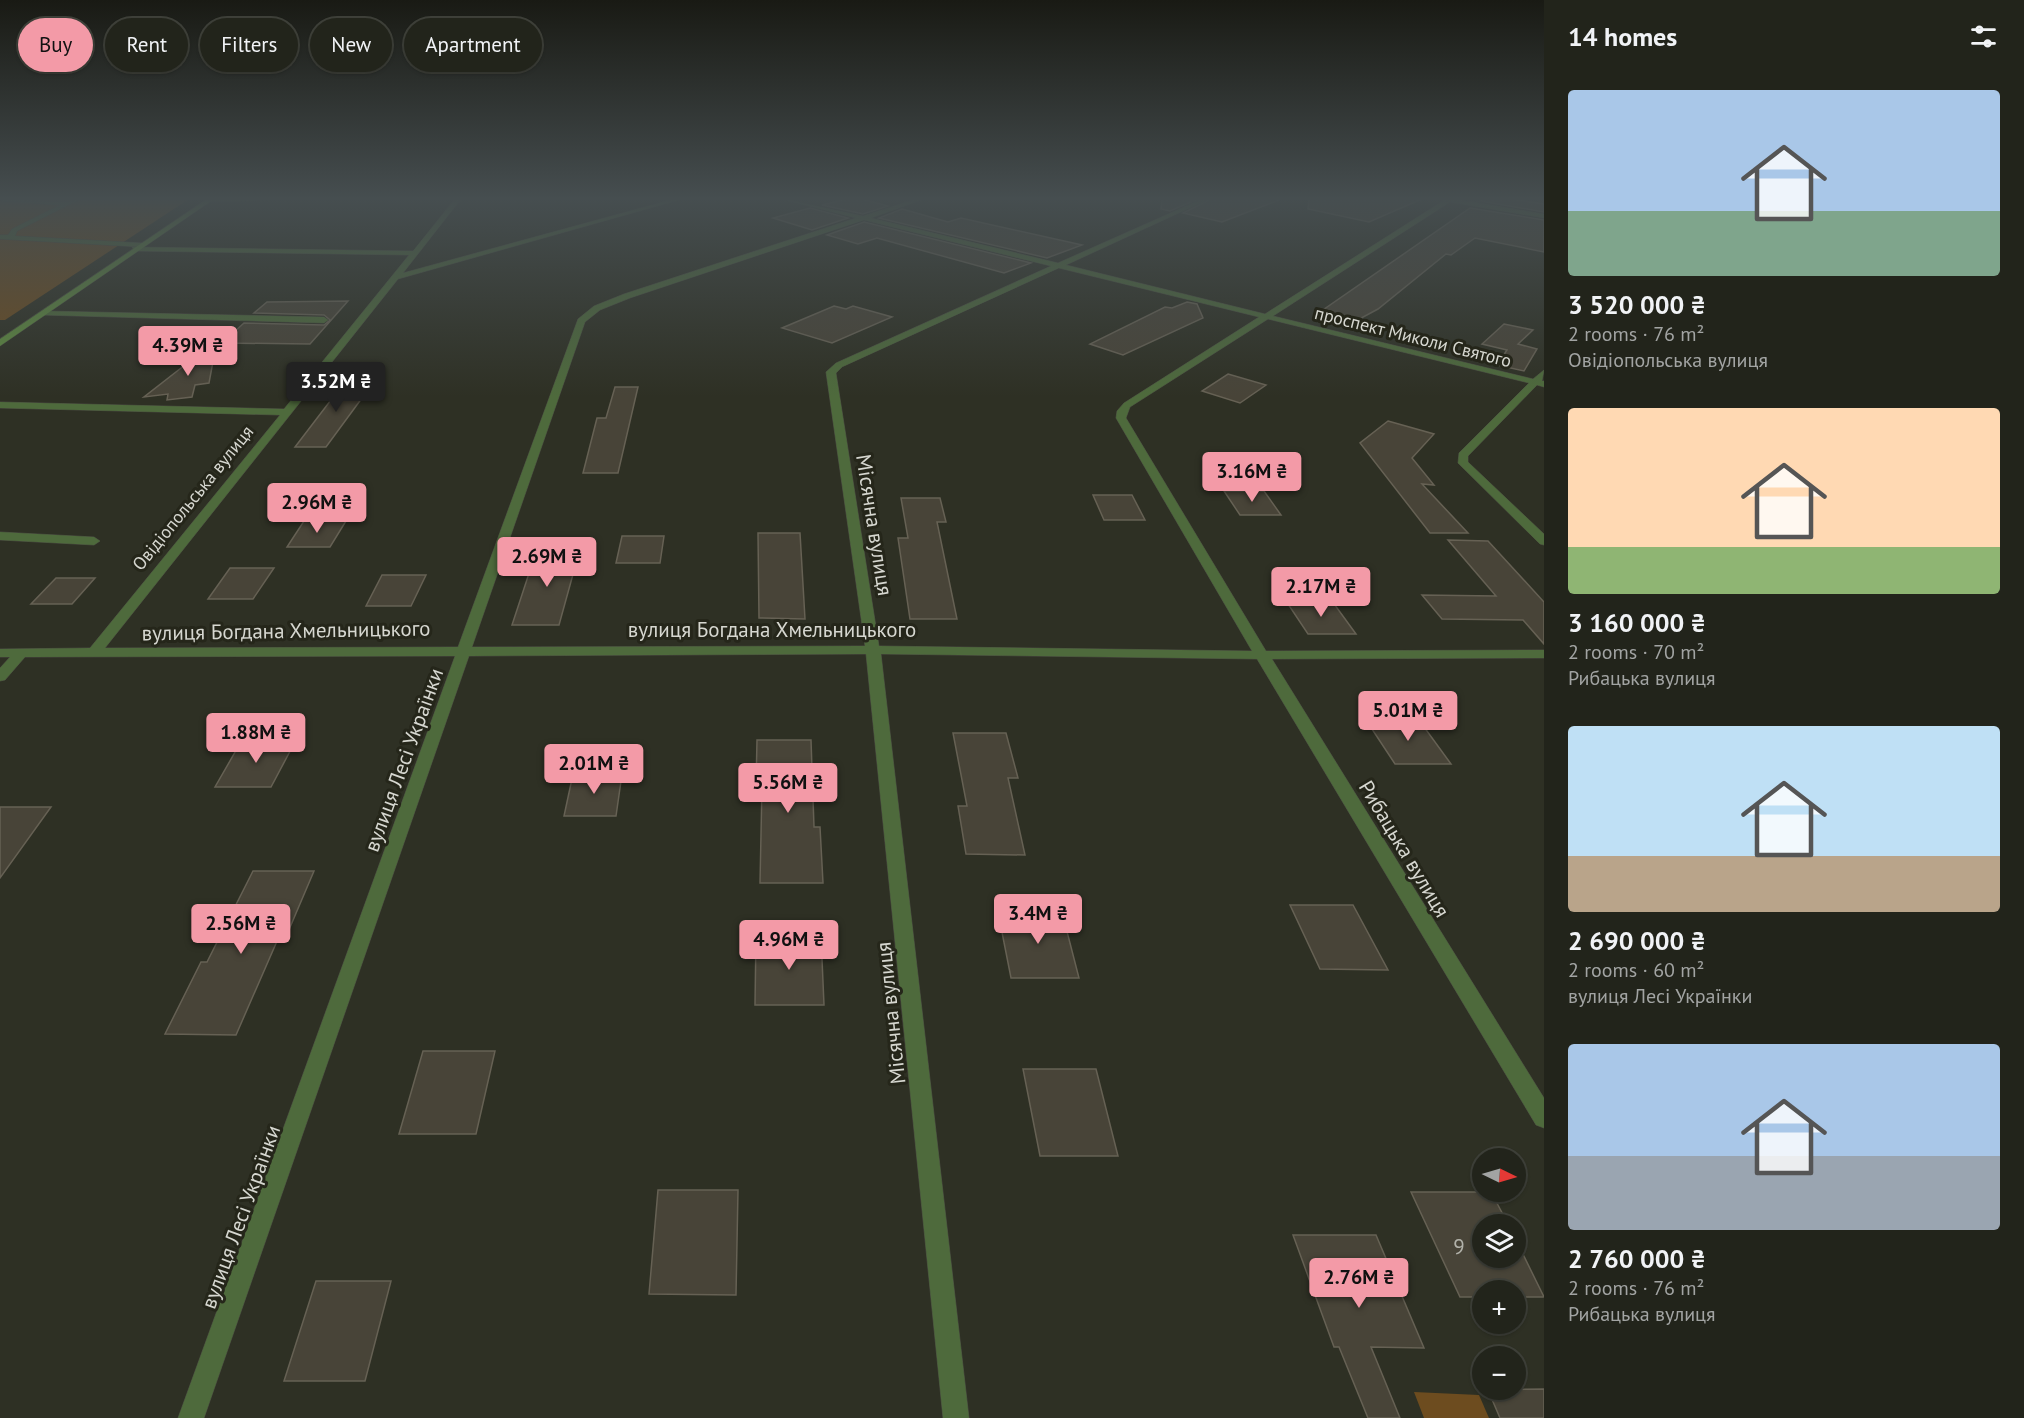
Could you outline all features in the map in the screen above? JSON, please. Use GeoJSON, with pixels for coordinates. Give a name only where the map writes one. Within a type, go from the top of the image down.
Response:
{"type":"FeatureCollection","features":[{"type":"Feature","properties":{"kind":"street"},"geometry":{"type":"LineString","coordinates":[[0,343],[113,265]]}},
{"type":"Feature","properties":{"kind":"street","name":"Овідіопольська вулиця"},"geometry":{"type":"LineString","coordinates":[[93,654],[405,265]]}},
{"type":"Feature","properties":{"kind":"street"},"geometry":{"type":"LineString","coordinates":[[396,277],[438,265]]}},
{"type":"Feature","properties":{"kind":"street","name":"вулиця Лесі Українки"},"geometry":{"type":"LineString","coordinates":[[191,1418],[466,650],[581,321],[597,308],[627,296],[721,265]]}},
{"type":"Feature","properties":{"kind":"street","name":"Місячна вулиця"},"geometry":{"type":"LineString","coordinates":[[956,1418],[873,650],[831,372],[839,365],[1055,265]]}},
{"type":"Feature","properties":{"kind":"street","name":"проспект Миколи Святого"},"geometry":{"type":"LineString","coordinates":[[1063,265],[1540,383]]}},
{"type":"Feature","properties":{"kind":"street","name":"Рибацька вулиця"},"geometry":{"type":"LineString","coordinates":[[1345,265],[1127,405],[1122,411],[1121,418],[1262,655],[1544,1118]]}},
{"type":"Feature","properties":{"kind":"street"},"geometry":{"type":"LineString","coordinates":[[45,313],[324,320]]}},
{"type":"Feature","properties":{"kind":"street"},"geometry":{"type":"LineString","coordinates":[[1544,373],[1540,383],[1464,455],[1463,463],[1544,540]]}},
{"type":"Feature","properties":{"kind":"street"},"geometry":{"type":"LineString","coordinates":[[0,405],[287,412]]}},
{"type":"Feature","properties":{"kind":"street"},"geometry":{"type":"LineString","coordinates":[[0,536],[94,541]]}},
{"type":"Feature","properties":{"kind":"street","name":"вулиця Богдана Хмельницького"},"geometry":{"type":"LineString","coordinates":[[0,653],[873,650],[1262,655],[1544,654]]}},
{"type":"Feature","properties":{"kind":"street"},"geometry":{"type":"LineString","coordinates":[[0,677],[21,653]]}},
{"type":"Feature","properties":{"kind":"shaded area"},"geometry":{"type":"Polygon","coordinates":[[[0,265],[88,265],[5,320],[0,320],[0,265]]]}},
{"type":"Feature","properties":{"kind":"shaded area"},"geometry":{"type":"Polygon","coordinates":[[[1414,1392],[1472,1395],[1472,1400],[1481,1400],[1489,1418],[1424,1418],[1414,1392]]]}},
{"type":"Feature","properties":{"kind":"building"},"geometry":{"type":"Polygon","coordinates":[[[976,265],[1025,265],[1004,273],[976,265]]]}},
{"type":"Feature","properties":{"kind":"building"},"geometry":{"type":"Polygon","coordinates":[[[1388,265],[1432,265],[1378,309],[1354,322],[1320,312],[1388,265]]]}},
{"type":"Feature","properties":{"kind":"building"},"geometry":{"type":"Polygon","coordinates":[[[348,301],[310,344],[222,343],[244,323],[324,325],[330,320],[324,315],[254,313],[267,302],[348,301]]]}},
{"type":"Feature","properties":{"kind":"building"},"geometry":{"type":"Polygon","coordinates":[[[1187,302],[1197,304],[1203,318],[1123,355],[1090,344],[1165,307],[1172,308],[1187,302]]]}},
{"type":"Feature","properties":{"kind":"building"},"geometry":{"type":"Polygon","coordinates":[[[834,306],[846,309],[853,306],[892,317],[832,343],[782,328],[834,306]]]}},
{"type":"Feature","properties":{"kind":"building"},"geometry":{"type":"Polygon","coordinates":[[[1504,324],[1533,330],[1518,344],[1537,349],[1524,371],[1497,365],[1507,350],[1482,344],[1504,324]]]}},
{"type":"Feature","properties":{"kind":"building"},"geometry":{"type":"Polygon","coordinates":[[[217,340],[209,383],[195,385],[192,397],[167,400],[168,394],[144,397],[217,340]]]}},
{"type":"Feature","properties":{"kind":"building"},"geometry":{"type":"Polygon","coordinates":[[[1228,374],[1266,385],[1240,403],[1202,391],[1228,374]]]}},
{"type":"Feature","properties":{"kind":"building"},"geometry":{"type":"Polygon","coordinates":[[[347,379],[376,379],[326,447],[295,447],[347,379]]]}},
{"type":"Feature","properties":{"kind":"building"},"geometry":{"type":"Polygon","coordinates":[[[615,387],[638,387],[618,473],[583,473],[597,418],[606,418],[615,387]]]}},
{"type":"Feature","properties":{"kind":"building"},"geometry":{"type":"Polygon","coordinates":[[[1388,421],[1434,434],[1412,458],[1434,485],[1422,484],[1468,533],[1430,533],[1360,443],[1388,421]]]}},
{"type":"Feature","properties":{"kind":"building"},"geometry":{"type":"Polygon","coordinates":[[[1224,491],[1264,491],[1281,515],[1240,515],[1224,491]]]}},
{"type":"Feature","properties":{"kind":"building"},"geometry":{"type":"Polygon","coordinates":[[[1093,495],[1132,495],[1145,520],[1104,520],[1093,495]]]}},
{"type":"Feature","properties":{"kind":"building"},"geometry":{"type":"Polygon","coordinates":[[[901,498],[940,498],[946,522],[937,522],[957,619],[910,619],[898,538],[908,538],[901,498]]]}},
{"type":"Feature","properties":{"kind":"building"},"geometry":{"type":"Polygon","coordinates":[[[304,521],[346,521],[330,547],[287,547],[304,521]]]}},
{"type":"Feature","properties":{"kind":"building"},"geometry":{"type":"Polygon","coordinates":[[[758,533],[800,533],[805,619],[759,618],[758,533]]]}},
{"type":"Feature","properties":{"kind":"building"},"geometry":{"type":"Polygon","coordinates":[[[622,536],[664,536],[660,563],[616,563],[622,536]]]}},
{"type":"Feature","properties":{"kind":"building"},"geometry":{"type":"Polygon","coordinates":[[[1448,540],[1488,541],[1544,602],[1544,644],[1523,620],[1442,619],[1422,595],[1496,596],[1448,540]]]}},
{"type":"Feature","properties":{"kind":"building"},"geometry":{"type":"Polygon","coordinates":[[[537,549],[580,549],[559,625],[512,625],[537,549]]]}},
{"type":"Feature","properties":{"kind":"building"},"geometry":{"type":"Polygon","coordinates":[[[230,568],[274,568],[253,599],[208,599],[230,568]]]}},
{"type":"Feature","properties":{"kind":"building"},"geometry":{"type":"Polygon","coordinates":[[[382,575],[426,575],[411,606],[366,606],[382,575]]]}},
{"type":"Feature","properties":{"kind":"building"},"geometry":{"type":"Polygon","coordinates":[[[56,578],[95,578],[72,604],[31,604],[56,578]]]}},
{"type":"Feature","properties":{"kind":"building"},"geometry":{"type":"Polygon","coordinates":[[[1286,601],[1332,601],[1356,634],[1308,634],[1286,601]]]}},
{"type":"Feature","properties":{"kind":"building"},"geometry":{"type":"Polygon","coordinates":[[[1366,720],[1419,720],[1451,764],[1395,764],[1366,720]]]}},
{"type":"Feature","properties":{"kind":"building"},"geometry":{"type":"Polygon","coordinates":[[[953,733],[1006,733],[1018,778],[1008,778],[1025,855],[966,854],[958,806],[967,806],[953,733]]]}},
{"type":"Feature","properties":{"kind":"building"},"geometry":{"type":"Polygon","coordinates":[[[242,740],[296,740],[271,787],[215,787],[242,740]]]}},
{"type":"Feature","properties":{"kind":"building"},"geometry":{"type":"Polygon","coordinates":[[[757,740],[811,740],[814,827],[820,827],[823,883],[760,883],[762,786],[756,786],[757,740]]]}},
{"type":"Feature","properties":{"kind":"building"},"geometry":{"type":"Polygon","coordinates":[[[573,774],[622,774],[616,816],[564,816],[573,774]]]}},
{"type":"Feature","properties":{"kind":"building"},"geometry":{"type":"Polygon","coordinates":[[[0,807],[51,807],[0,878],[0,807]]]}},
{"type":"Feature","properties":{"kind":"building"},"geometry":{"type":"Polygon","coordinates":[[[253,871],[314,871],[288,932],[281,932],[236,1035],[165,1034],[201,962],[207,962],[253,871]]]}},
{"type":"Feature","properties":{"kind":"building"},"geometry":{"type":"Polygon","coordinates":[[[1290,905],[1353,905],[1388,970],[1320,969],[1290,905]]]}},
{"type":"Feature","properties":{"kind":"building"},"geometry":{"type":"Polygon","coordinates":[[[998,912],[1062,912],[1079,978],[1011,978],[998,912]]]}},
{"type":"Feature","properties":{"kind":"building"},"geometry":{"type":"Polygon","coordinates":[[[756,936],[821,936],[824,1005],[755,1005],[756,936]]]}},
{"type":"Feature","properties":{"kind":"building"},"geometry":{"type":"Polygon","coordinates":[[[423,1051],[495,1051],[476,1134],[399,1134],[423,1051]]]}},
{"type":"Feature","properties":{"kind":"building"},"geometry":{"type":"Polygon","coordinates":[[[1023,1069],[1096,1069],[1118,1156],[1040,1156],[1023,1069]]]}},
{"type":"Feature","properties":{"kind":"building"},"geometry":{"type":"Polygon","coordinates":[[[658,1190],[738,1190],[736,1295],[649,1294],[658,1190]]]}},
{"type":"Feature","properties":{"kind":"building"},"geometry":{"type":"Polygon","coordinates":[[[1411,1192],[1472,1192],[1472,1202],[1496,1202],[1503,1214],[1472,1214],[1472,1268],[1526,1268],[1526,1260],[1544,1297],[1526,1297],[1526,1280],[1472,1280],[1472,1297],[1460,1297],[1411,1192]]]}},
{"type":"Feature","properties":{"kind":"building"},"geometry":{"type":"Polygon","coordinates":[[[1293,1235],[1376,1235],[1424,1348],[1371,1347],[1400,1418],[1368,1418],[1339,1347],[1334,1347],[1293,1235]]]}},
{"type":"Feature","properties":{"kind":"building"},"geometry":{"type":"Polygon","coordinates":[[[316,1281],[391,1281],[365,1381],[284,1381],[316,1281]]]}},
{"type":"Feature","properties":{"kind":"building"},"geometry":{"type":"Polygon","coordinates":[[[1526,1389],[1544,1389],[1544,1418],[1500,1418],[1492,1400],[1526,1400],[1526,1389]]]}}]}
